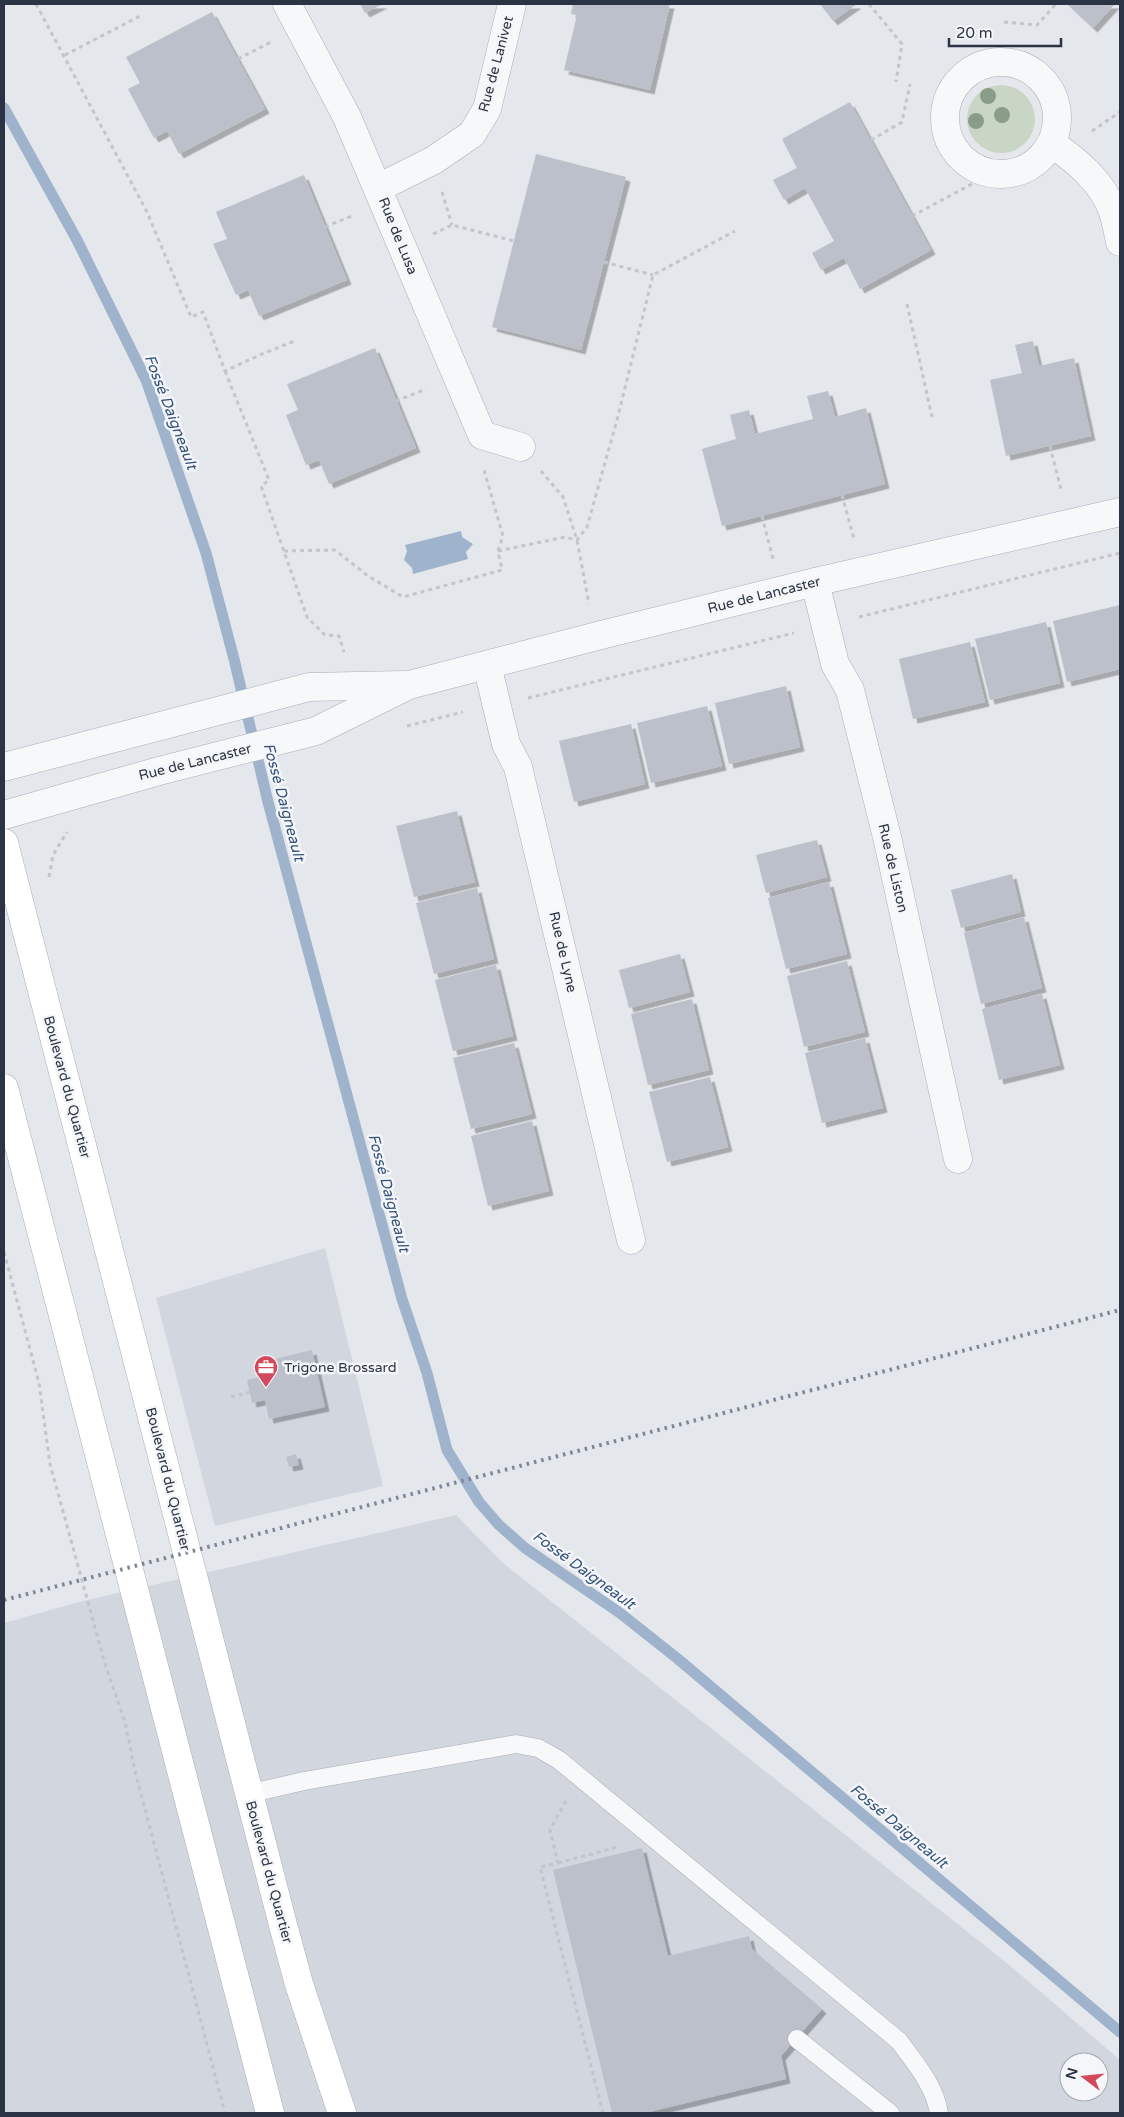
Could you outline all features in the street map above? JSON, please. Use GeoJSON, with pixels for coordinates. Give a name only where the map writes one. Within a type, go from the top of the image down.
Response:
{"type":"FeatureCollection","features":[{"type":"Feature","properties":{"kind":"main road","name":"Boulevard du Quartier"},"geometry":{"type":"LineString","coordinates":[[4,843],[248,1794],[299,1984],[342,2113]]}},
{"type":"Feature","properties":{"kind":"main road"},"geometry":{"type":"LineString","coordinates":[[4,1088],[270,2113]]}},
{"type":"Feature","properties":{"kind":"street","name":"Rue de Lusa"},"geometry":{"type":"LineString","coordinates":[[287,4],[347,117],[482,435],[521,447]]}},
{"type":"Feature","properties":{"kind":"street","name":"Rue de Lanivet"},"geometry":{"type":"LineString","coordinates":[[378,188],[434,160],[472,134],[487,109],[512,4]]}},
{"type":"Feature","properties":{"kind":"street"},"geometry":{"type":"LineString","coordinates":[[996,63],[1018,65],[1032,72],[1043,82],[1051,95],[1056,108],[1056,129],[1051,143],[1038,160],[1020,171],[1006,174],[978,170],[960,156],[952,144],[947,130],[946,116],[951,94],[959,82],[970,72],[982,66],[996,63]]}},
{"type":"Feature","properties":{"kind":"street"},"geometry":{"type":"LineString","coordinates":[[1051,143],[1076,160],[1098,185],[1112,210],[1120,242]]}},
{"type":"Feature","properties":{"kind":"street","name":"Rue de Lancaster"},"geometry":{"type":"LineString","coordinates":[[4,815],[159,770],[316,731],[409,685],[815,582],[1120,512]]}},
{"type":"Feature","properties":{"kind":"street","name":"Rue de Liston"},"geometry":{"type":"LineString","coordinates":[[815,582],[835,664],[850,690],[889,847],[958,1159]]}},
{"type":"Feature","properties":{"kind":"street","name":"Rue de Lyne"},"geometry":{"type":"LineString","coordinates":[[487,665],[506,744],[518,767],[631,1240]]}},
{"type":"Feature","properties":{"kind":"street","name":"Rue de Lancaster"},"geometry":{"type":"LineString","coordinates":[[4,767],[309,687],[409,685]]}},
{"type":"Feature","properties":{"kind":"lane"},"geometry":{"type":"LineString","coordinates":[[248,1794],[304,1780],[516,1744],[538,1748],[559,1760],[900,2041],[928,2083],[937,2100],[939,2113]]}},
{"type":"Feature","properties":{"kind":"lane"},"geometry":{"type":"LineString","coordinates":[[796,2039],[890,2113]]}},
{"type":"Feature","properties":{"kind":"path"},"geometry":{"type":"LineString","coordinates":[[36,4],[146,212],[191,317],[203,312],[270,480],[261,486],[307,617],[325,635],[339,636],[344,652]]}},
{"type":"Feature","properties":{"kind":"path"},"geometry":{"type":"LineString","coordinates":[[869,4],[902,44],[896,82]]}},
{"type":"Feature","properties":{"kind":"path"},"geometry":{"type":"LineString","coordinates":[[1004,22],[1037,25],[1056,4]]}},
{"type":"Feature","properties":{"kind":"path"},"geometry":{"type":"LineString","coordinates":[[64,56],[140,16]]}},
{"type":"Feature","properties":{"kind":"path"},"geometry":{"type":"LineString","coordinates":[[871,140],[902,122],[910,84]]}},
{"type":"Feature","properties":{"kind":"path"},"geometry":{"type":"LineString","coordinates":[[912,216],[972,184],[978,170]]}},
{"type":"Feature","properties":{"kind":"path"},"geometry":{"type":"LineString","coordinates":[[403,248],[452,225],[514,241]]}},
{"type":"Feature","properties":{"kind":"path"},"geometry":{"type":"LineString","coordinates":[[604,262],[653,274],[735,231]]}},
{"type":"Feature","properties":{"kind":"path"},"geometry":{"type":"LineString","coordinates":[[577,540],[587,527],[617,420],[653,274]]}},
{"type":"Feature","properties":{"kind":"path"},"geometry":{"type":"LineString","coordinates":[[907,304],[932,417]]}},
{"type":"Feature","properties":{"kind":"path"},"geometry":{"type":"LineString","coordinates":[[225,371],[297,340]]}},
{"type":"Feature","properties":{"kind":"path"},"geometry":{"type":"LineString","coordinates":[[1050,446],[1061,489]]}},
{"type":"Feature","properties":{"kind":"path"},"geometry":{"type":"LineString","coordinates":[[521,447],[563,497],[577,540],[589,604]]}},
{"type":"Feature","properties":{"kind":"path"},"geometry":{"type":"LineString","coordinates":[[284,551],[335,550],[368,576],[403,597],[502,570],[498,551],[503,536],[482,462]]}},
{"type":"Feature","properties":{"kind":"path"},"geometry":{"type":"LineString","coordinates":[[842,495],[854,540]]}},
{"type":"Feature","properties":{"kind":"path"},"geometry":{"type":"LineString","coordinates":[[762,516],[774,560]]}},
{"type":"Feature","properties":{"kind":"path"},"geometry":{"type":"LineString","coordinates":[[498,551],[565,537],[577,540]]}},
{"type":"Feature","properties":{"kind":"path"},"geometry":{"type":"LineString","coordinates":[[855,618],[1120,553]]}},
{"type":"Feature","properties":{"kind":"path"},"geometry":{"type":"LineString","coordinates":[[526,698],[800,632]]}},
{"type":"Feature","properties":{"kind":"path"},"geometry":{"type":"LineString","coordinates":[[400,728],[472,710]]}},
{"type":"Feature","properties":{"kind":"path"},"geometry":{"type":"LineString","coordinates":[[50,884],[51,862],[58,844]]}},
{"type":"Feature","properties":{"kind":"path"},"geometry":{"type":"LineString","coordinates":[[4,1252],[39,1383],[50,1464],[102,1656],[125,1722],[135,1771],[225,2113]]}},
{"type":"Feature","properties":{"kind":"path"},"geometry":{"type":"LineString","coordinates":[[231,1397],[250,1392]]}},
{"type":"Feature","properties":{"kind":"path"},"geometry":{"type":"LineString","coordinates":[[550,1830],[558,1863]]}},
{"type":"Feature","properties":{"kind":"path"},"geometry":{"type":"LineString","coordinates":[[603,2113],[540,1867],[614,1848]]}},
{"type":"Feature","properties":{"kind":"shaded area"},"geometry":{"type":"Polygon","coordinates":[[[325,1248],[383,1486],[215,1526],[156,1298],[325,1248]]]}},
{"type":"Feature","properties":{"kind":"shaded area"},"geometry":{"type":"Polygon","coordinates":[[[456,1515],[503,1563],[1008,1964],[1120,2060],[1120,2113],[4,2113],[4,1623],[79,1602],[456,1515]]]}},
{"type":"Feature","properties":{"kind":"green space"},"geometry":{"type":"Polygon","coordinates":[[[1001,85],[1014,88],[1025,95],[1032,106],[1035,119],[1032,132],[1025,143],[1014,150],[1001,153],[988,150],[977,143],[970,132],[967,119],[970,106],[977,95],[988,88],[1001,85]]]}},
{"type":"Feature","properties":{"kind":"water"},"geometry":{"type":"Polygon","coordinates":[[[461,531],[462,537],[473,544],[466,552],[468,559],[413,574],[412,568],[404,560],[407,551],[405,545],[461,531]]]}},
{"type":"Feature","properties":{"kind":"building"},"geometry":{"type":"Polygon","coordinates":[[[360,4],[383,4],[365,13],[360,4]]]}},
{"type":"Feature","properties":{"kind":"building"},"geometry":{"type":"Polygon","coordinates":[[[573,4],[670,4],[650,90],[564,70],[577,15],[571,14],[573,4]]]}},
{"type":"Feature","properties":{"kind":"building"},"geometry":{"type":"Polygon","coordinates":[[[820,4],[857,4],[833,21],[820,4]]]}},
{"type":"Feature","properties":{"kind":"building"},"geometry":{"type":"Polygon","coordinates":[[[1067,4],[1115,4],[1093,28],[1067,4]]]}},
{"type":"Feature","properties":{"kind":"building"},"geometry":{"type":"Polygon","coordinates":[[[212,12],[265,109],[179,154],[167,131],[154,138],[128,89],[140,83],[126,57],[212,12]]]}},
{"type":"Feature","properties":{"kind":"building"},"geometry":{"type":"Polygon","coordinates":[[[850,102],[931,250],[860,289],[844,258],[821,270],[812,253],[834,241],[805,188],[784,200],[773,180],[797,168],[782,139],[850,102]]]}},
{"type":"Feature","properties":{"kind":"building"},"geometry":{"type":"Polygon","coordinates":[[[536,154],[626,177],[581,350],[492,327],[536,154]]]}},
{"type":"Feature","properties":{"kind":"building"},"geometry":{"type":"Polygon","coordinates":[[[304,175],[347,280],[259,316],[248,290],[236,295],[213,244],[227,239],[216,212],[304,175]]]}},
{"type":"Feature","properties":{"kind":"building"},"geometry":{"type":"Polygon","coordinates":[[[1033,341],[1039,366],[1074,358],[1091,436],[1006,456],[990,380],[1022,373],[1015,345],[1033,341]]]}},
{"type":"Feature","properties":{"kind":"building"},"geometry":{"type":"Polygon","coordinates":[[[375,348],[416,448],[329,484],[319,460],[306,465],[286,415],[298,410],[287,384],[375,348]]]}},
{"type":"Feature","properties":{"kind":"building"},"geometry":{"type":"Polygon","coordinates":[[[828,391],[835,417],[866,408],[885,484],[722,526],[702,449],[736,439],[730,415],[749,410],[755,434],[813,419],[807,396],[828,391]]]}},
{"type":"Feature","properties":{"kind":"building"},"geometry":{"type":"Polygon","coordinates":[[[1120,605],[1120,669],[1067,682],[1053,621],[1120,605]]]}},
{"type":"Feature","properties":{"kind":"building"},"geometry":{"type":"Polygon","coordinates":[[[1046,622],[1060,683],[990,700],[975,639],[1046,622]]]}},
{"type":"Feature","properties":{"kind":"building"},"geometry":{"type":"Polygon","coordinates":[[[970,642],[985,702],[913,719],[899,659],[970,642]]]}},
{"type":"Feature","properties":{"kind":"building"},"geometry":{"type":"Polygon","coordinates":[[[786,686],[800,747],[729,764],[715,703],[786,686]]]}},
{"type":"Feature","properties":{"kind":"building"},"geometry":{"type":"Polygon","coordinates":[[[707,706],[722,766],[651,783],[637,723],[707,706]]]}},
{"type":"Feature","properties":{"kind":"building"},"geometry":{"type":"Polygon","coordinates":[[[631,724],[645,784],[574,802],[559,741],[631,724]]]}},
{"type":"Feature","properties":{"kind":"building"},"geometry":{"type":"Polygon","coordinates":[[[457,811],[475,882],[414,897],[396,826],[457,811]]]}},
{"type":"Feature","properties":{"kind":"building"},"geometry":{"type":"Polygon","coordinates":[[[817,840],[827,877],[766,893],[756,855],[817,840]]]}},
{"type":"Feature","properties":{"kind":"building"},"geometry":{"type":"Polygon","coordinates":[[[1012,874],[1021,912],[961,928],[951,890],[1012,874]]]}},
{"type":"Feature","properties":{"kind":"building"},"geometry":{"type":"Polygon","coordinates":[[[829,882],[847,954],[786,969],[768,898],[829,882]]]}},
{"type":"Feature","properties":{"kind":"building"},"geometry":{"type":"Polygon","coordinates":[[[477,888],[494,959],[434,974],[416,903],[477,888]]]}},
{"type":"Feature","properties":{"kind":"building"},"geometry":{"type":"Polygon","coordinates":[[[1024,917],[1042,988],[981,1004],[964,933],[1024,917]]]}},
{"type":"Feature","properties":{"kind":"building"},"geometry":{"type":"Polygon","coordinates":[[[680,954],[690,992],[629,1008],[619,970],[680,954]]]}},
{"type":"Feature","properties":{"kind":"building"},"geometry":{"type":"Polygon","coordinates":[[[847,961],[865,1032],[804,1047],[787,976],[847,961]]]}},
{"type":"Feature","properties":{"kind":"building"},"geometry":{"type":"Polygon","coordinates":[[[496,965],[513,1036],[453,1051],[435,980],[496,965]]]}},
{"type":"Feature","properties":{"kind":"building"},"geometry":{"type":"Polygon","coordinates":[[[1042,994],[1060,1065],[999,1080],[982,1009],[1042,994]]]}},
{"type":"Feature","properties":{"kind":"building"},"geometry":{"type":"Polygon","coordinates":[[[692,999],[709,1070],[648,1085],[631,1014],[692,999]]]}},
{"type":"Feature","properties":{"kind":"building"},"geometry":{"type":"Polygon","coordinates":[[[865,1038],[883,1108],[822,1123],[805,1053],[865,1038]]]}},
{"type":"Feature","properties":{"kind":"building"},"geometry":{"type":"Polygon","coordinates":[[[514,1043],[532,1114],[471,1129],[453,1058],[514,1043]]]}},
{"type":"Feature","properties":{"kind":"building"},"geometry":{"type":"Polygon","coordinates":[[[710,1077],[728,1147],[667,1162],[649,1092],[710,1077]]]}},
{"type":"Feature","properties":{"kind":"building"},"geometry":{"type":"Polygon","coordinates":[[[532,1121],[549,1191],[488,1206],[471,1136],[532,1121]]]}},
{"type":"Feature","properties":{"kind":"building"},"geometry":{"type":"Polygon","coordinates":[[[312,1350],[325,1407],[269,1419],[265,1400],[252,1403],[247,1380],[261,1377],[258,1363],[312,1350]]]}},
{"type":"Feature","properties":{"kind":"building"},"geometry":{"type":"Polygon","coordinates":[[[296,1454],[299,1465],[289,1467],[286,1457],[296,1454]]]}},
{"type":"Feature","properties":{"kind":"building"},"geometry":{"type":"Polygon","coordinates":[[[642,1848],[668,1956],[749,1936],[752,1949],[822,2009],[781,2056],[786,2079],[645,2113],[612,2113],[553,1870],[642,1848]]]}},
{"type":"Feature","properties":{"kind":"waterway","name":"Fossé Daigneault"},"geometry":{"type":"LineString","coordinates":[[4,108],[77,240],[146,380],[206,553],[234,659],[268,802],[402,1299],[427,1373],[447,1450],[479,1502],[499,1525],[525,1548],[620,1613],[678,1659],[1120,2032]]}},
{"type":"Feature","properties":{"kind":"railway"},"geometry":{"type":"LineString","coordinates":[[4,1600],[1120,1310]]}},
{"type":"Feature","properties":{"kind":"place","name":"Trigone Brossard"},"geometry":{"type":"Point","coordinates":[266,1388]}}]}
